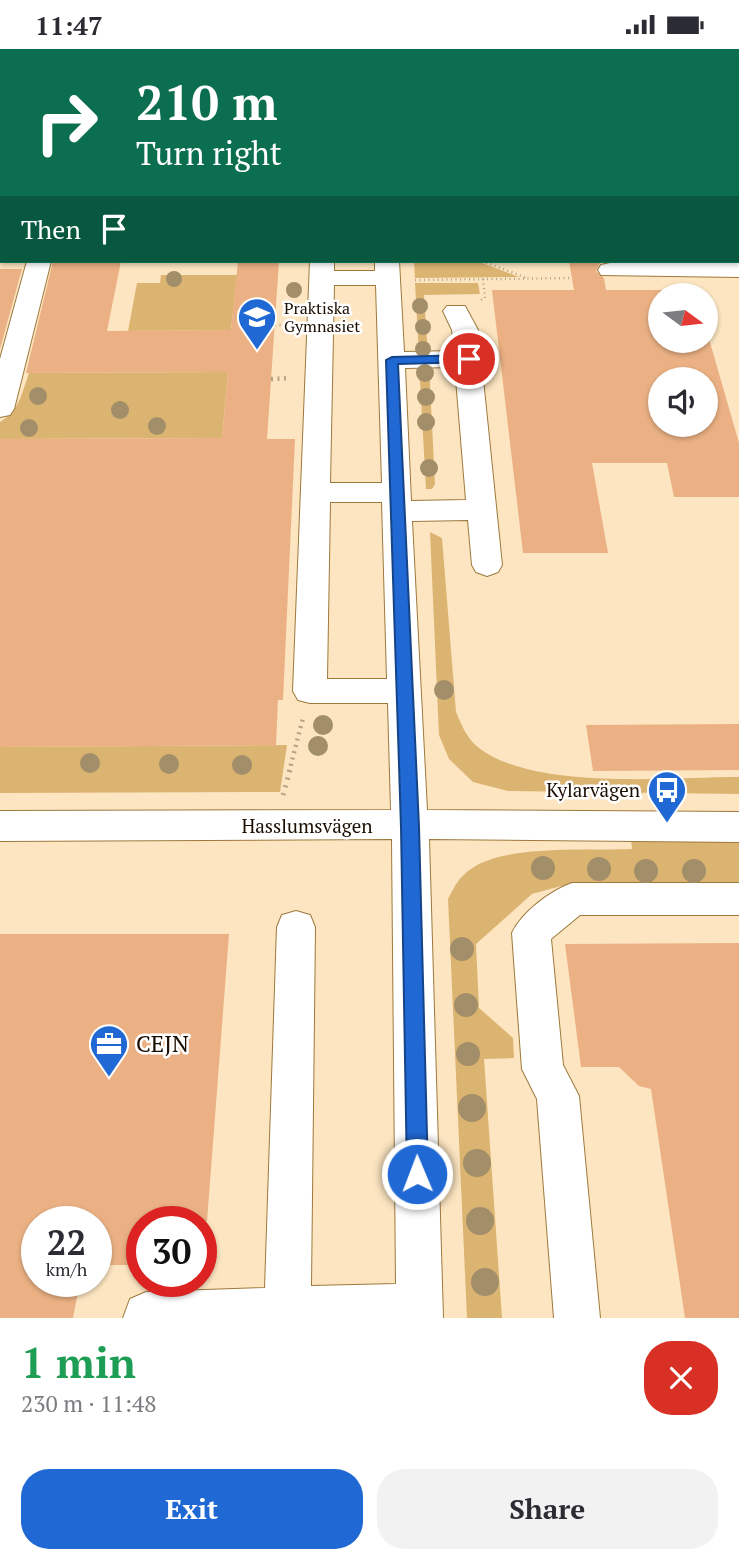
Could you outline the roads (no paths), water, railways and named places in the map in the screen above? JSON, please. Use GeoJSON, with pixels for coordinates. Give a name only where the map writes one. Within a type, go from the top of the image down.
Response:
{"type":"FeatureCollection","features":[{"type":"Feature","properties":{"kind":"street"},"geometry":{"type":"LineString","coordinates":[[0,409],[38,263]]}},
{"type":"Feature","properties":{"kind":"street"},"geometry":{"type":"LineString","coordinates":[[146,1318],[146,1315],[420,1312],[410,827],[405,691],[398,502],[392,360],[396,273],[322,269],[310,691],[405,691]]}},
{"type":"Feature","properties":{"kind":"street"},"geometry":{"type":"LineString","coordinates":[[610,270],[739,270]]}},
{"type":"Feature","properties":{"kind":"street"},"geometry":{"type":"LineString","coordinates":[[456,311],[466,330],[487,565]]}},
{"type":"Feature","properties":{"kind":"street"},"geometry":{"type":"LineString","coordinates":[[392,360],[469,359]]}},
{"type":"Feature","properties":{"kind":"street"},"geometry":{"type":"LineString","coordinates":[[316,493],[483,510]]}},
{"type":"Feature","properties":{"kind":"street","name":"Hasslumsvägen"},"geometry":{"type":"LineString","coordinates":[[0,827],[410,827],[581,824],[739,827]]}},
{"type":"Feature","properties":{"kind":"street"},"geometry":{"type":"LineString","coordinates":[[577,1318],[558,1096],[543,1069],[531,933],[572,899],[739,899]]}},
{"type":"Feature","properties":{"kind":"street"},"geometry":{"type":"LineString","coordinates":[[287,1314],[296,927]]}},
{"type":"Feature","properties":{"kind":"place","name":"Praktiska Gymnasiet"},"geometry":{"type":"Point","coordinates":[257,351]}},
{"type":"Feature","properties":{"kind":"place","name":"Kylarvägen"},"geometry":{"type":"Point","coordinates":[667,824]}},
{"type":"Feature","properties":{"kind":"place","name":"CEJN"},"geometry":{"type":"Point","coordinates":[109,1078]}}]}
